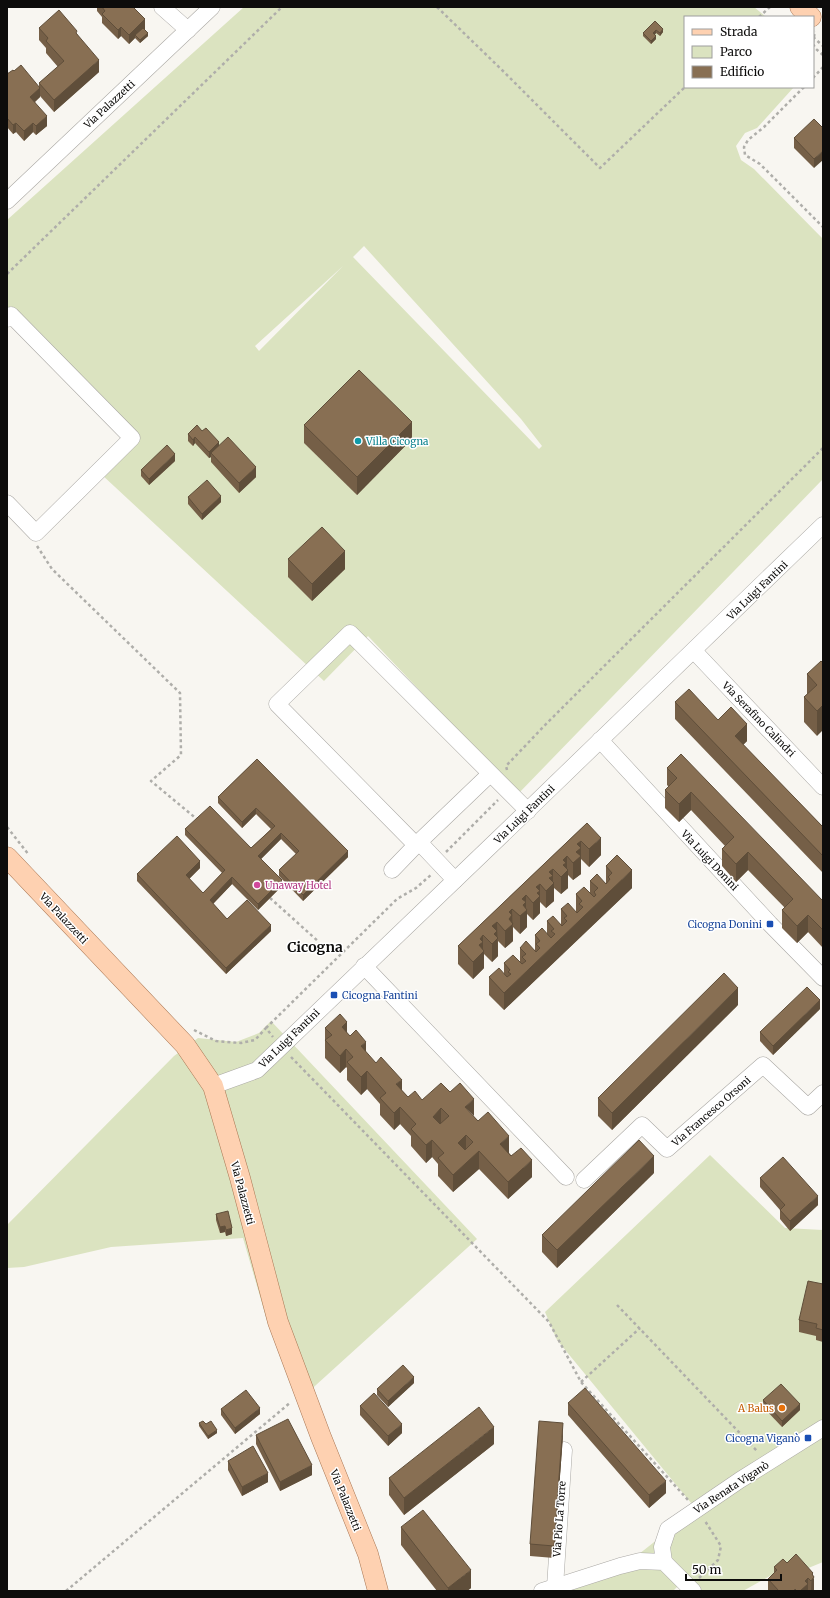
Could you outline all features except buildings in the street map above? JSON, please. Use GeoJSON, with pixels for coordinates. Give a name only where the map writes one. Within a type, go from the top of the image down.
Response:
{"type":"FeatureCollection","features":[{"type":"Feature","properties":{"kind":"main road"},"geometry":{"type":"LineString","coordinates":[[800,7],[810,16]]}},
{"type":"Feature","properties":{"kind":"main road"},"geometry":{"type":"LineString","coordinates":[[814,20],[823,27]]}},
{"type":"Feature","properties":{"kind":"main road","name":"Via Palazzetti"},"geometry":{"type":"LineString","coordinates":[[7,857],[185,1045],[213,1086],[240,1178],[278,1322],[368,1554],[378,1591]]}},
{"type":"Feature","properties":{"kind":"street"},"geometry":{"type":"LineString","coordinates":[[162,7],[188,30]]}},
{"type":"Feature","properties":{"kind":"street","name":"Via Palazzetti"},"geometry":{"type":"LineString","coordinates":[[7,201],[212,7]]}},
{"type":"Feature","properties":{"kind":"street"},"geometry":{"type":"LineString","coordinates":[[7,319],[11,315],[132,438],[36,532],[7,503]]}},
{"type":"Feature","properties":{"kind":"street","name":"Via Luigi Fantini"},"geometry":{"type":"LineString","coordinates":[[213,1086],[257,1070],[364,966],[528,811],[823,525]]}},
{"type":"Feature","properties":{"kind":"street"},"geometry":{"type":"LineString","coordinates":[[455,880],[277,704],[333,649],[350,633],[528,811]]}},
{"type":"Feature","properties":{"kind":"street","name":"Via Serafino Calindri"},"geometry":{"type":"LineString","coordinates":[[694,651],[823,787]]}},
{"type":"Feature","properties":{"kind":"street","name":"Via Luigi Donini"},"geometry":{"type":"LineString","coordinates":[[600,740],[764,919],[823,978]]}},
{"type":"Feature","properties":{"kind":"street"},"geometry":{"type":"LineString","coordinates":[[392,870],[490,774]]}},
{"type":"Feature","properties":{"kind":"street"},"geometry":{"type":"LineString","coordinates":[[364,966],[566,1177]]}},
{"type":"Feature","properties":{"kind":"street","name":"Via Francesco Orsoni"},"geometry":{"type":"LineString","coordinates":[[584,1180],[642,1125],[667,1149],[763,1065],[808,1106],[823,1093]]}},
{"type":"Feature","properties":{"kind":"street","name":"Via Renata Viganò"},"geometry":{"type":"LineString","coordinates":[[664,1562],[662,1547],[668,1529],[696,1509],[823,1428]]}},
{"type":"Feature","properties":{"kind":"street","name":"Via Pio La Torre"},"geometry":{"type":"LineString","coordinates":[[564,1450],[548,1589],[640,1561],[664,1562]]}},
{"type":"Feature","properties":{"kind":"street"},"geometry":{"type":"LineString","coordinates":[[664,1562],[691,1589]]}},
{"type":"Feature","properties":{"kind":"path"},"geometry":{"type":"LineString","coordinates":[[7,274],[282,7]]}},
{"type":"Feature","properties":{"kind":"path"},"geometry":{"type":"LineString","coordinates":[[437,7],[600,168],[685,88]]}},
{"type":"Feature","properties":{"kind":"path"},"geometry":{"type":"LineString","coordinates":[[760,16],[770,7]]}},
{"type":"Feature","properties":{"kind":"path"},"geometry":{"type":"LineString","coordinates":[[814,38],[823,46]]}},
{"type":"Feature","properties":{"kind":"path"},"geometry":{"type":"LineString","coordinates":[[814,46],[823,55]]}},
{"type":"Feature","properties":{"kind":"path"},"geometry":{"type":"LineString","coordinates":[[814,77],[823,67]]}},
{"type":"Feature","properties":{"kind":"path"},"geometry":{"type":"LineString","coordinates":[[803,88],[764,127],[748,140],[744,147],[745,155],[760,164],[823,227]]}},
{"type":"Feature","properties":{"kind":"path"},"geometry":{"type":"LineString","coordinates":[[191,1029],[216,1040],[241,1043],[255,1040],[397,899],[416,888],[445,860],[446,852],[507,790],[513,781],[506,766],[547,723],[823,448]]}},
{"type":"Feature","properties":{"kind":"path"},"geometry":{"type":"LineString","coordinates":[[36,532],[37,548],[52,570],[180,693],[181,755],[151,781],[200,822]]}},
{"type":"Feature","properties":{"kind":"path"},"geometry":{"type":"LineString","coordinates":[[7,827],[34,861]]}},
{"type":"Feature","properties":{"kind":"path"},"geometry":{"type":"LineString","coordinates":[[270,898],[319,942]]}},
{"type":"Feature","properties":{"kind":"path"},"geometry":{"type":"LineString","coordinates":[[266,1028],[281,1046],[549,1322],[581,1382],[696,1509],[714,1533],[721,1546],[718,1560],[691,1589]]}},
{"type":"Feature","properties":{"kind":"path"},"geometry":{"type":"LineString","coordinates":[[617,1305],[768,1463]]}},
{"type":"Feature","properties":{"kind":"path"},"geometry":{"type":"LineString","coordinates":[[581,1382],[640,1328]]}},
{"type":"Feature","properties":{"kind":"path"},"geometry":{"type":"LineString","coordinates":[[66,1591],[304,1391]]}},
{"type":"Feature","properties":{"kind":"green space"},"geometry":{"type":"Polygon","coordinates":[[[244,7],[754,7],[765,16],[684,16],[684,88],[793,88],[757,128],[745,133],[736,146],[741,160],[754,169],[823,239],[823,479],[518,794],[368,636],[324,681],[101,474],[139,435],[11,306],[7,309],[7,220],[244,7]],[[364,246],[353,257],[539,449],[542,446],[521,419],[364,246]],[[343,266],[255,346],[259,351],[343,266]]]}},
{"type":"Feature","properties":{"kind":"green space"},"geometry":{"type":"Polygon","coordinates":[[[271,1021],[477,1239],[305,1395],[268,1324],[243,1238],[111,1247],[24,1267],[7,1268],[7,1225],[174,1056],[198,1038],[236,1042],[259,1033],[271,1021]]]}},
{"type":"Feature","properties":{"kind":"green space"},"geometry":{"type":"Polygon","coordinates":[[[710,1155],[785,1228],[823,1230],[823,1562],[806,1569],[786,1567],[743,1591],[689,1591],[681,1583],[673,1591],[544,1591],[639,1554],[696,1509],[557,1340],[545,1312],[710,1155]]]}},
{"type":"Feature","properties":{"kind":"place","name":"Villa Cicogna"},"geometry":{"type":"Point","coordinates":[358,441]}},
{"type":"Feature","properties":{"kind":"place","name":"Unaway Hotel"},"geometry":{"type":"Point","coordinates":[257,885]}},
{"type":"Feature","properties":{"kind":"place","name":"Cicogna Donini"},"geometry":{"type":"Point","coordinates":[770,924]}},
{"type":"Feature","properties":{"kind":"place","name":"Cicogna Fantini"},"geometry":{"type":"Point","coordinates":[334,995]}},
{"type":"Feature","properties":{"kind":"place","name":"A Balus"},"geometry":{"type":"Point","coordinates":[782,1408]}},
{"type":"Feature","properties":{"kind":"place","name":"Cicogna Viganò"},"geometry":{"type":"Point","coordinates":[808,1438]}},
{"type":"Feature","properties":{"kind":"district","name":"Cicogna"},"geometry":{"type":"Point","coordinates":[315,947]}}]}
